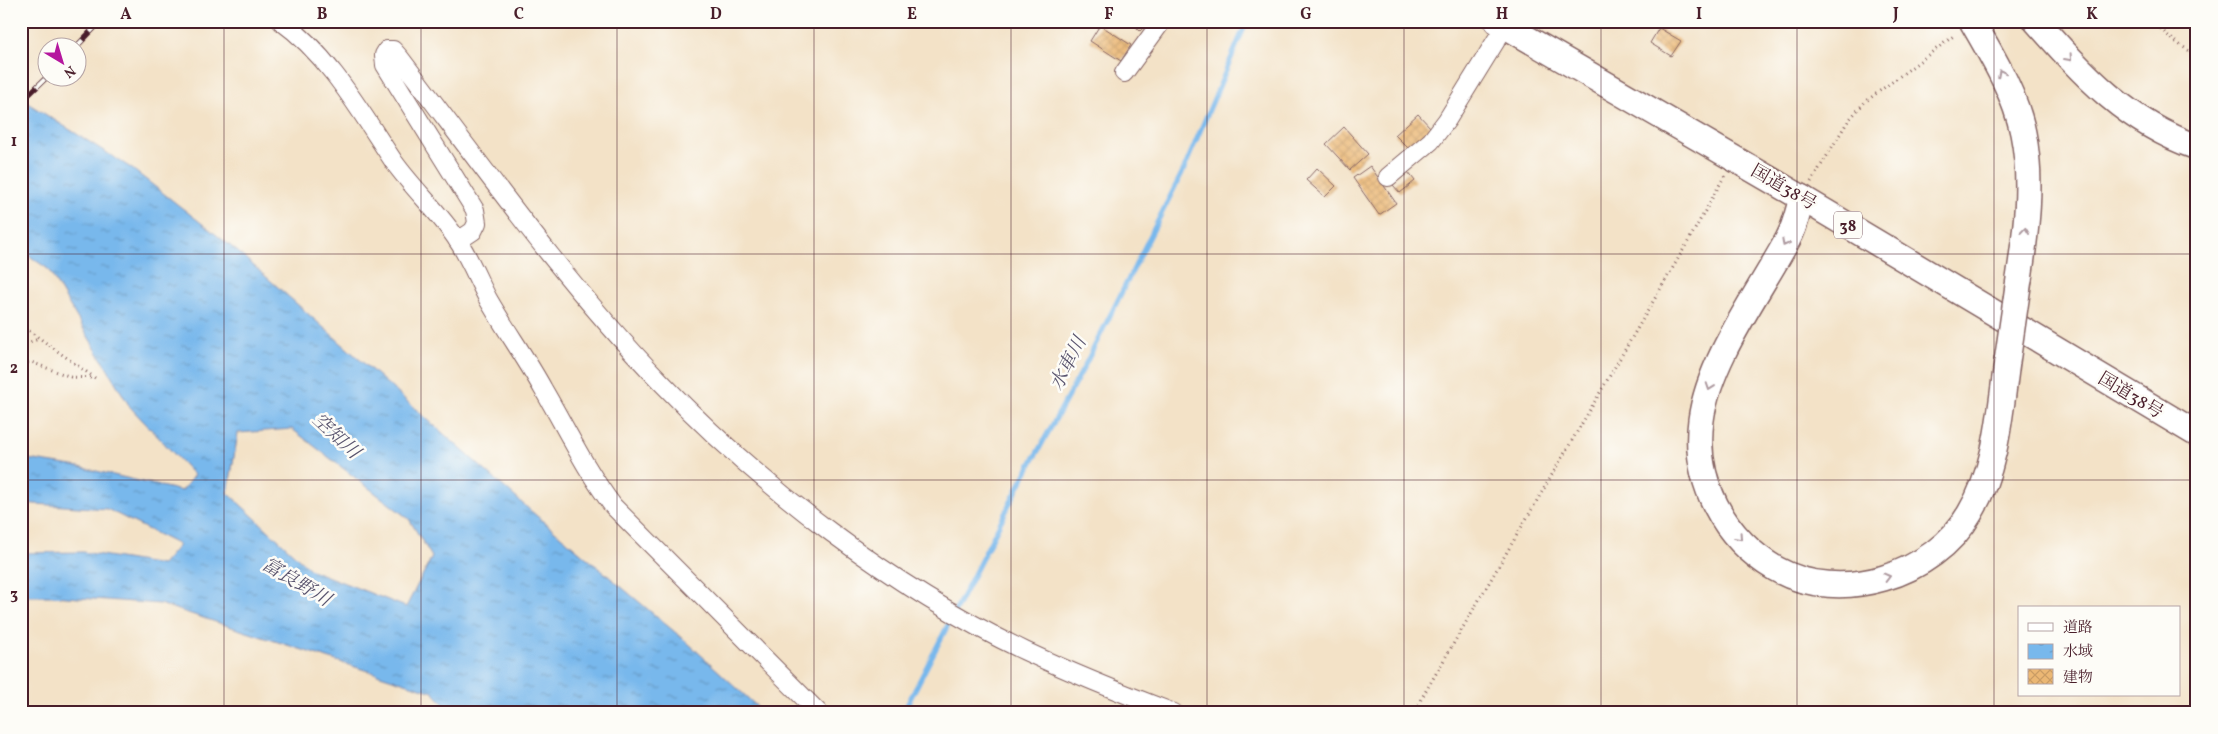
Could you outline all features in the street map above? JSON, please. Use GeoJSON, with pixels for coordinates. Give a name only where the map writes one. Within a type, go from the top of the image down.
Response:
{"type":"FeatureCollection","features":[{"type":"Feature","properties":{"kind":"highway"},"geometry":{"type":"LineString","coordinates":[[2036,21],[2085,76],[2105,95],[2151,127],[2174,139],[2197,147]]}},
{"type":"Feature","properties":{"kind":"highway","name":"国道38号"},"geometry":{"type":"LineString","coordinates":[[1501,24],[1802,198],[2197,434]]}},
{"type":"Feature","properties":{"kind":"highway"},"geometry":{"type":"LineString","coordinates":[[1802,198],[1789,237],[1723,356],[1710,388],[1701,419],[1700,451],[1704,479],[1713,503],[1727,524],[1758,556],[1777,569],[1800,578],[1823,583],[1849,584],[1897,575],[1936,553],[1954,536],[1970,515],[1981,493],[1996,444],[2019,279],[2029,188],[2023,132],[2007,84],[1964,28]]}},
{"type":"Feature","properties":{"kind":"street"},"geometry":{"type":"LineString","coordinates":[[281,21],[305,42],[321,60],[369,122],[395,162],[458,241],[488,298],[543,388],[602,492],[613,506],[819,713]]}},
{"type":"Feature","properties":{"kind":"street"},"geometry":{"type":"LineString","coordinates":[[1124,73],[1162,21]]}},
{"type":"Feature","properties":{"kind":"street"},"geometry":{"type":"LineString","coordinates":[[1388,177],[1411,160],[1436,134],[1501,24]]}},
{"type":"Feature","properties":{"kind":"street"},"geometry":{"type":"LineString","coordinates":[[458,241],[473,231],[477,223],[474,210],[385,65],[384,55],[387,50],[393,50],[400,58],[588,302],[659,381],[698,419],[786,496],[840,540],[974,625],[1024,651],[1071,672],[1174,713]]}},
{"type":"Feature","properties":{"kind":"path"},"geometry":{"type":"LineString","coordinates":[[2154,21],[2181,47],[2197,55]]}},
{"type":"Feature","properties":{"kind":"path"},"geometry":{"type":"LineString","coordinates":[[1802,198],[1848,121],[1865,102],[1964,28]]}},
{"type":"Feature","properties":{"kind":"path"},"geometry":{"type":"LineString","coordinates":[[1413,713],[1689,240],[1734,158]]}},
{"type":"Feature","properties":{"kind":"path"},"geometry":{"type":"LineString","coordinates":[[21,325],[95,378],[71,377],[31,362],[21,364]]}},
{"type":"Feature","properties":{"kind":"path"},"geometry":{"type":"LineString","coordinates":[[21,345],[38,339]]}},
{"type":"Feature","properties":{"kind":"water"},"geometry":{"type":"Polygon","coordinates":[[[21,99],[131,168],[237,251],[531,511],[688,643],[764,713],[452,713],[433,692],[160,604],[53,596],[21,596],[21,553],[83,552],[162,565],[179,545],[107,509],[21,503],[21,458],[79,467],[182,491],[194,475],[130,407],[48,269],[21,250],[21,99]],[[292,429],[238,433],[228,493],[311,570],[406,607],[432,557],[409,519],[292,429]]]}},
{"type":"Feature","properties":{"kind":"building"},"geometry":{"type":"Polygon","coordinates":[[[1130,21],[1150,21],[1140,31],[1130,21]]]}},
{"type":"Feature","properties":{"kind":"building"},"geometry":{"type":"Polygon","coordinates":[[[1100,25],[1131,45],[1121,61],[1090,41],[1100,25]]]}},
{"type":"Feature","properties":{"kind":"building"},"geometry":{"type":"Polygon","coordinates":[[[1659,28],[1681,41],[1671,56],[1650,43],[1659,28]]]}},
{"type":"Feature","properties":{"kind":"building"},"geometry":{"type":"Polygon","coordinates":[[[1418,114],[1431,128],[1409,149],[1395,135],[1418,114]]]}},
{"type":"Feature","properties":{"kind":"building"},"geometry":{"type":"Polygon","coordinates":[[[1344,127],[1368,154],[1350,170],[1326,144],[1344,127]]]}},
{"type":"Feature","properties":{"kind":"building"},"geometry":{"type":"Polygon","coordinates":[[[1370,166],[1396,203],[1379,215],[1353,178],[1370,166]]]}},
{"type":"Feature","properties":{"kind":"building"},"geometry":{"type":"Polygon","coordinates":[[[1317,168],[1336,186],[1325,197],[1306,180],[1317,168]]]}},
{"type":"Feature","properties":{"kind":"building"},"geometry":{"type":"Polygon","coordinates":[[[1408,172],[1415,181],[1400,193],[1393,185],[1408,172]]]}},
{"type":"Feature","properties":{"kind":"waterway","name":"水車川"},"geometry":{"type":"LineString","coordinates":[[903,713],[1021,482],[1083,369],[1184,169],[1247,21]]}},
{"type":"Feature","properties":{"kind":"railway"},"geometry":{"type":"LineString","coordinates":[[85,38],[101,21]]}},
{"type":"Feature","properties":{"kind":"railway"},"geometry":{"type":"LineString","coordinates":[[21,102],[38,86]]}},
{"type":"Feature","properties":{"kind":"water label","name":"空知川"},"geometry":{"type":"Point","coordinates":[337,435]}},
{"type":"Feature","properties":{"kind":"water label","name":"富良野川"},"geometry":{"type":"Point","coordinates":[297,581]}}]}
